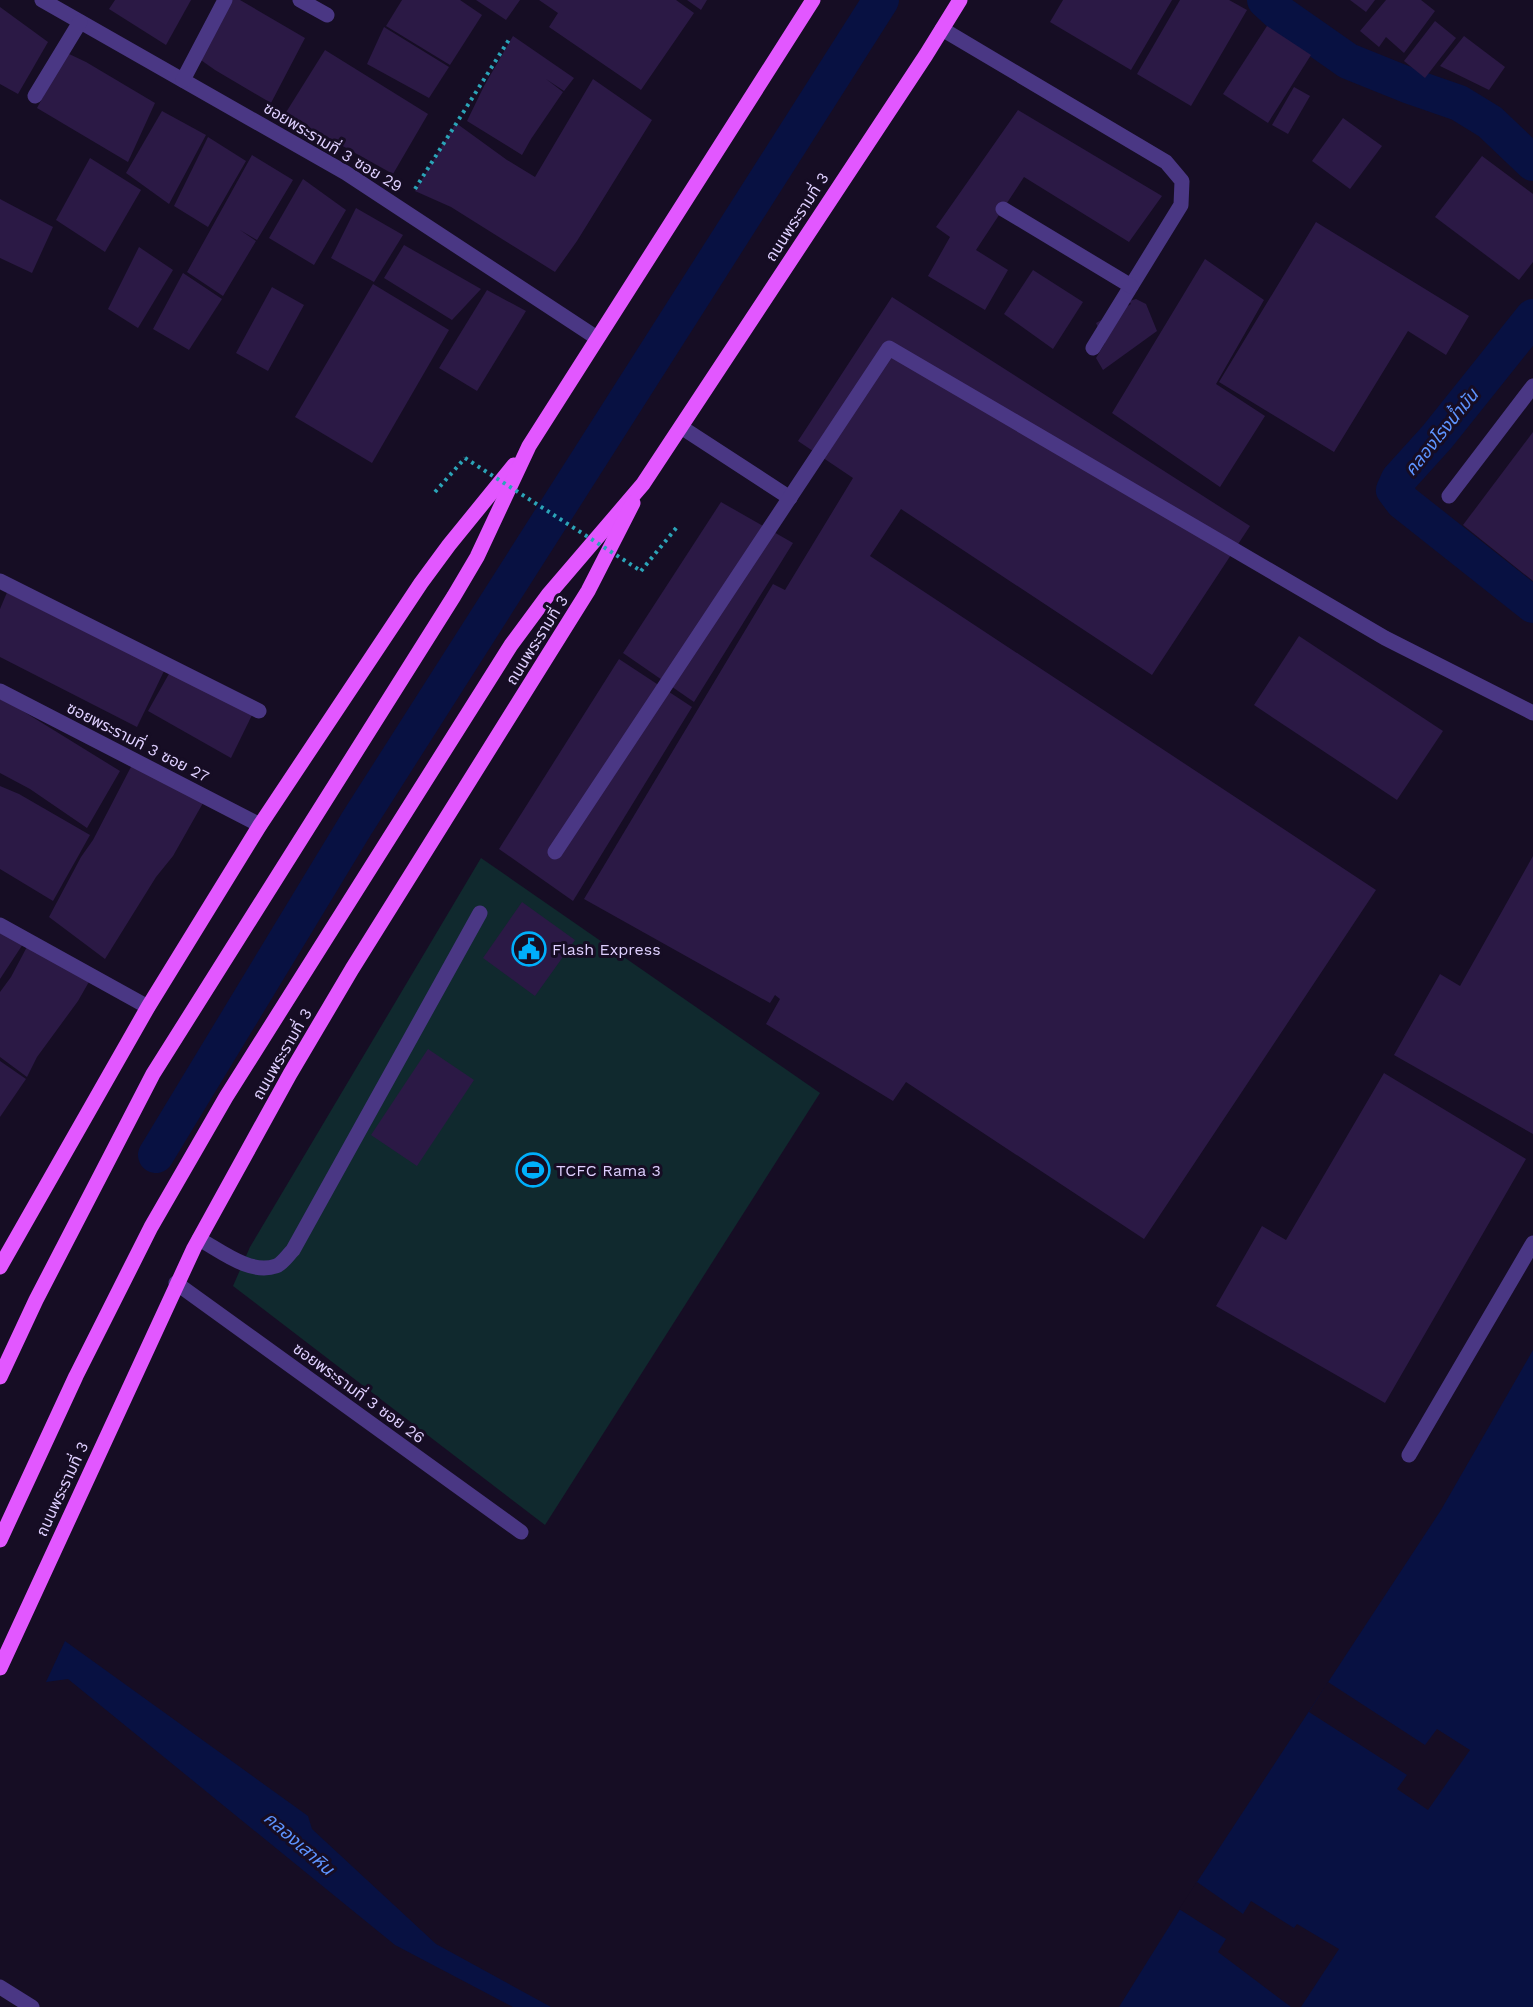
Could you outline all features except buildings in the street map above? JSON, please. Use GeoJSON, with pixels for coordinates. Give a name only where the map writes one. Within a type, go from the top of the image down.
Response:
{"type":"FeatureCollection","features":[{"type":"Feature","properties":{"kind":"main road"},"geometry":{"type":"LineString","coordinates":[[0,1267],[6,1244],[260,825],[421,583],[529,446],[813,0]]}},
{"type":"Feature","properties":{"kind":"main road","name":"ถนนพระรามที่ 3"},"geometry":{"type":"LineString","coordinates":[[0,1668],[176,1283],[290,1074],[352,969],[578,609],[643,484],[960,0]]}},
{"type":"Feature","properties":{"kind":"main road"},"geometry":{"type":"LineString","coordinates":[[0,1377],[36,1300],[153,1074],[454,596],[477,557],[529,446]]}},
{"type":"Feature","properties":{"kind":"main road","name":"ถนนพระรามที่ 3"},"geometry":{"type":"LineString","coordinates":[[0,1540],[75,1376],[112,1302],[151,1227],[226,1097],[511,645],[548,595],[643,484]]}},
{"type":"Feature","properties":{"kind":"street","name":"ซอยพระรามที่ 3 ซอย 29"},"geometry":{"type":"LineString","coordinates":[[42,0],[346,173],[597,338]]}},
{"type":"Feature","properties":{"kind":"street"},"geometry":{"type":"LineString","coordinates":[[183,80],[225,0]]}},
{"type":"Feature","properties":{"kind":"street"},"geometry":{"type":"LineString","coordinates":[[300,0],[327,15]]}},
{"type":"Feature","properties":{"kind":"street"},"geometry":{"type":"LineString","coordinates":[[34,96],[80,22]]}},
{"type":"Feature","properties":{"kind":"street"},"geometry":{"type":"LineString","coordinates":[[942,29],[1166,162],[1182,181],[1181,205],[1093,348]]}},
{"type":"Feature","properties":{"kind":"street"},"geometry":{"type":"LineString","coordinates":[[1003,209],[1131,286]]}},
{"type":"Feature","properties":{"kind":"street"},"geometry":{"type":"LineString","coordinates":[[555,852],[890,348],[1385,638],[1533,713]]}},
{"type":"Feature","properties":{"kind":"street"},"geometry":{"type":"LineString","coordinates":[[1449,496],[1533,386]]}},
{"type":"Feature","properties":{"kind":"street"},"geometry":{"type":"LineString","coordinates":[[681,427],[790,498]]}},
{"type":"Feature","properties":{"kind":"street"},"geometry":{"type":"LineString","coordinates":[[0,581],[260,711]]}},
{"type":"Feature","properties":{"kind":"street","name":"ซอยพระรามที่ 3 ซอย 27"},"geometry":{"type":"LineString","coordinates":[[0,691],[260,825]]}},
{"type":"Feature","properties":{"kind":"street"},"geometry":{"type":"LineString","coordinates":[[199,1239],[247,1265],[260,1269],[278,1266],[293,1250],[480,913]]}},
{"type":"Feature","properties":{"kind":"street"},"geometry":{"type":"LineString","coordinates":[[0,925],[148,1007]]}},
{"type":"Feature","properties":{"kind":"street"},"geometry":{"type":"LineString","coordinates":[[1409,1455],[1533,1244]]}},
{"type":"Feature","properties":{"kind":"street","name":"ซอยพระรามที่ 3 ซอย 26"},"geometry":{"type":"LineString","coordinates":[[176,1283],[521,1532]]}},
{"type":"Feature","properties":{"kind":"street"},"geometry":{"type":"LineString","coordinates":[[0,1986],[32,2007]]}},
{"type":"Feature","properties":{"kind":"path"},"geometry":{"type":"LineString","coordinates":[[402,210],[510,38]]}},
{"type":"Feature","properties":{"kind":"path"},"geometry":{"type":"LineString","coordinates":[[435,492],[465,458],[641,571],[677,526]]}},
{"type":"Feature","properties":{"kind":"green space","name":"TCFC Rama 3"},"geometry":{"type":"Polygon","coordinates":[[[481,858],[820,1093],[545,1525],[233,1286],[250,1247],[481,858]]]}},
{"type":"Feature","properties":{"kind":"water"},"geometry":{"type":"Polygon","coordinates":[[[1533,1350],[1533,2007],[1119,2007],[1197,1882],[1441,1510],[1533,1350]]]}},
{"type":"Feature","properties":{"kind":"water","name":"คลองเสาหิน"},"geometry":{"type":"Polygon","coordinates":[[[65,1641],[308,1816],[312,1829],[436,1944],[551,2007],[513,2007],[395,1945],[68,1679],[46,1682],[65,1641]]]}},
{"type":"Feature","properties":{"kind":"pier"},"geometry":{"type":"Polygon","coordinates":[[[1328,1682],[1425,1745],[1437,1729],[1470,1750],[1428,1810],[1397,1789],[1407,1775],[1309,1712],[1328,1682]]]}},
{"type":"Feature","properties":{"kind":"pier"},"geometry":{"type":"Polygon","coordinates":[[[1197,1882],[1243,1914],[1251,1901],[1294,1928],[1297,1924],[1339,1949],[1301,2007],[1291,2007],[1218,1952],[1226,1939],[1179,1909],[1197,1882]]]}},
{"type":"Feature","properties":{"kind":"waterway"},"geometry":{"type":"LineString","coordinates":[[156,1155],[357,823],[881,0]]}},
{"type":"Feature","properties":{"kind":"waterway","name":"คลองโรงน้ำมัน"},"geometry":{"type":"LineString","coordinates":[[1265,0],[1278,12],[1348,61],[1459,103],[1490,122],[1533,163]]}},
{"type":"Feature","properties":{"kind":"waterway","name":"คลองโรงน้ำมัน"},"geometry":{"type":"LineString","coordinates":[[1533,317],[1437,437],[1399,479],[1394,490],[1403,502],[1533,605]]}},
{"type":"Feature","properties":{"kind":"place","name":"Flash Express"},"geometry":{"type":"Point","coordinates":[529,949]}},
{"type":"Feature","properties":{"kind":"place","name":"TCFC Rama 3"},"geometry":{"type":"Point","coordinates":[533,1170]}}]}
